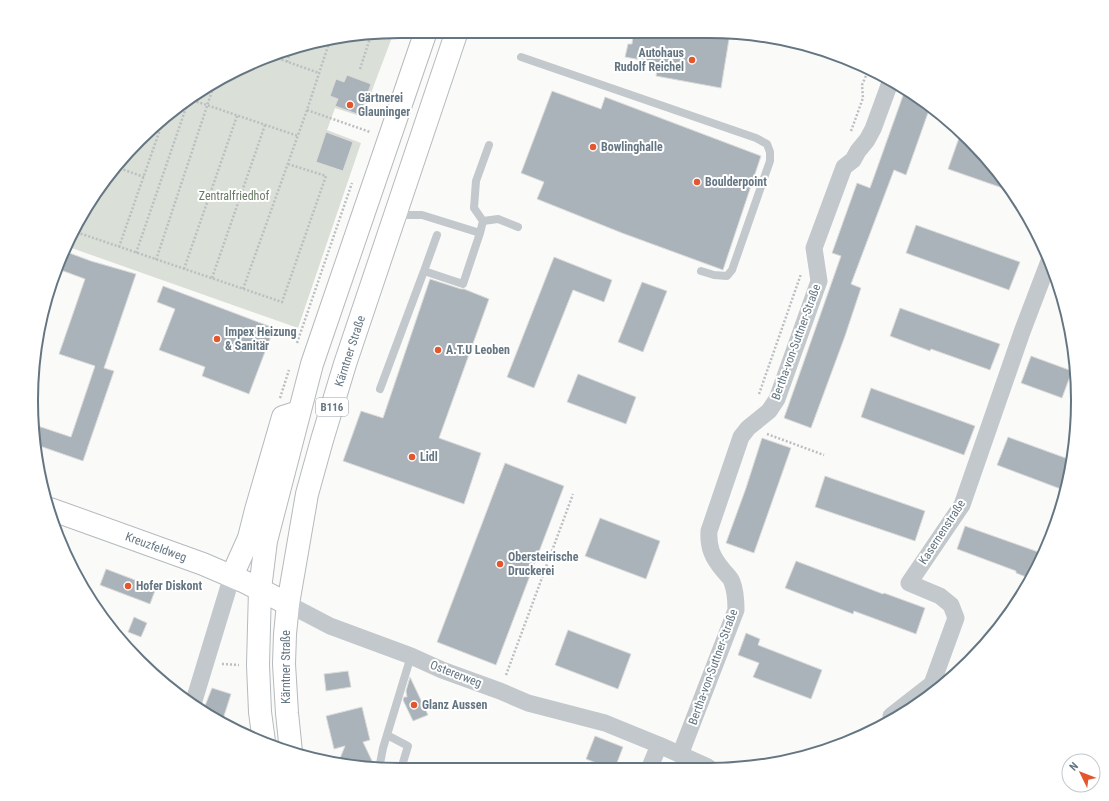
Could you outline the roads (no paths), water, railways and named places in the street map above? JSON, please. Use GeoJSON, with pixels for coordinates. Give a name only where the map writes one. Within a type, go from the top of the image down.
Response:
{"type":"FeatureCollection","features":[{"type":"Feature","properties":{"kind":"main road","name":"B116"},"geometry":{"type":"LineString","coordinates":[[263,735],[260,712],[258,665],[260,589],[266,541],[312,364],[424,38]]}},
{"type":"Feature","properties":{"kind":"main road","name":"Kärntner Straße"},"geometry":{"type":"LineString","coordinates":[[290,746],[284,664],[288,604],[307,494],[345,364],[455,38]]}},
{"type":"Feature","properties":{"kind":"main road"},"geometry":{"type":"LineString","coordinates":[[232,576],[249,538],[284,417],[299,412]]}},
{"type":"Feature","properties":{"kind":"main road","name":"Kreuzfeldweg"},"geometry":{"type":"LineString","coordinates":[[55,511],[203,564],[260,589]]}},
{"type":"Feature","properties":{"kind":"main road","name":"Ostererweg"},"geometry":{"type":"LineString","coordinates":[[260,589],[288,604]]}},
{"type":"Feature","properties":{"kind":"street","name":"Bertha-von-Suttner-Straße"},"geometry":{"type":"LineString","coordinates":[[680,755],[736,610],[736,595],[732,581],[711,553],[708,541],[710,531],[741,437],[748,428],[769,412],[777,399],[819,281],[814,248],[844,167],[853,160],[873,129],[889,86]]}},
{"type":"Feature","properties":{"kind":"street","name":"Kasernenstraße"},"geometry":{"type":"LineString","coordinates":[[908,703],[932,684],[956,618],[951,605],[940,596],[909,583],[962,505],[1022,332],[1046,269]]}},
{"type":"Feature","properties":{"kind":"street"},"geometry":{"type":"LineString","coordinates":[[195,699],[232,576]]}},
{"type":"Feature","properties":{"kind":"street","name":"Ostererweg"},"geometry":{"type":"LineString","coordinates":[[288,604],[330,626],[411,656],[442,670],[528,703],[605,722],[699,763]]}},
{"type":"Feature","properties":{"kind":"street"},"geometry":{"type":"LineString","coordinates":[[652,763],[659,745]]}},
{"type":"Feature","properties":{"kind":"lane"},"geometry":{"type":"LineString","coordinates":[[521,57],[748,136],[767,144],[770,152],[770,161],[732,270],[727,276],[714,275],[701,270]]}},
{"type":"Feature","properties":{"kind":"lane"},"geometry":{"type":"LineString","coordinates":[[424,271],[463,284],[483,221],[474,208],[476,181],[489,145]]}},
{"type":"Feature","properties":{"kind":"lane"},"geometry":{"type":"LineString","coordinates":[[395,215],[422,214],[480,233]]}},
{"type":"Feature","properties":{"kind":"lane"},"geometry":{"type":"LineString","coordinates":[[483,221],[498,220],[518,227]]}},
{"type":"Feature","properties":{"kind":"lane"},"geometry":{"type":"LineString","coordinates":[[380,389],[437,235]]}},
{"type":"Feature","properties":{"kind":"lane"},"geometry":{"type":"LineString","coordinates":[[380,762],[387,734],[411,656]]}},
{"type":"Feature","properties":{"kind":"lane"},"geometry":{"type":"LineString","coordinates":[[387,734],[408,746],[403,763]]}},
{"type":"Feature","properties":{"kind":"place","name":"Autohaus Rudolf Reichel"},"geometry":{"type":"Point","coordinates":[692,60]}},
{"type":"Feature","properties":{"kind":"place","name":"Gärtnerei Glauninger"},"geometry":{"type":"Point","coordinates":[350,105]}},
{"type":"Feature","properties":{"kind":"place","name":"Bowlinghalle"},"geometry":{"type":"Point","coordinates":[593,147]}},
{"type":"Feature","properties":{"kind":"place","name":"Boulderpoint"},"geometry":{"type":"Point","coordinates":[697,182]}},
{"type":"Feature","properties":{"kind":"place","name":"Impex Heizung & Sanitär"},"geometry":{"type":"Point","coordinates":[217,339]}},
{"type":"Feature","properties":{"kind":"place","name":"A.T.U Leoben"},"geometry":{"type":"Point","coordinates":[438,350]}},
{"type":"Feature","properties":{"kind":"place","name":"Lidl"},"geometry":{"type":"Point","coordinates":[412,457]}},
{"type":"Feature","properties":{"kind":"place","name":"Obersteirische Druckerei"},"geometry":{"type":"Point","coordinates":[500,564]}},
{"type":"Feature","properties":{"kind":"place","name":"Hofer Diskont"},"geometry":{"type":"Point","coordinates":[128,586]}},
{"type":"Feature","properties":{"kind":"place","name":"Glanz Aussen"},"geometry":{"type":"Point","coordinates":[414,705]}},
{"type":"Feature","properties":{"kind":"park label","name":"Zentralfriedhof"},"geometry":{"type":"Point","coordinates":[234,196]}}]}
